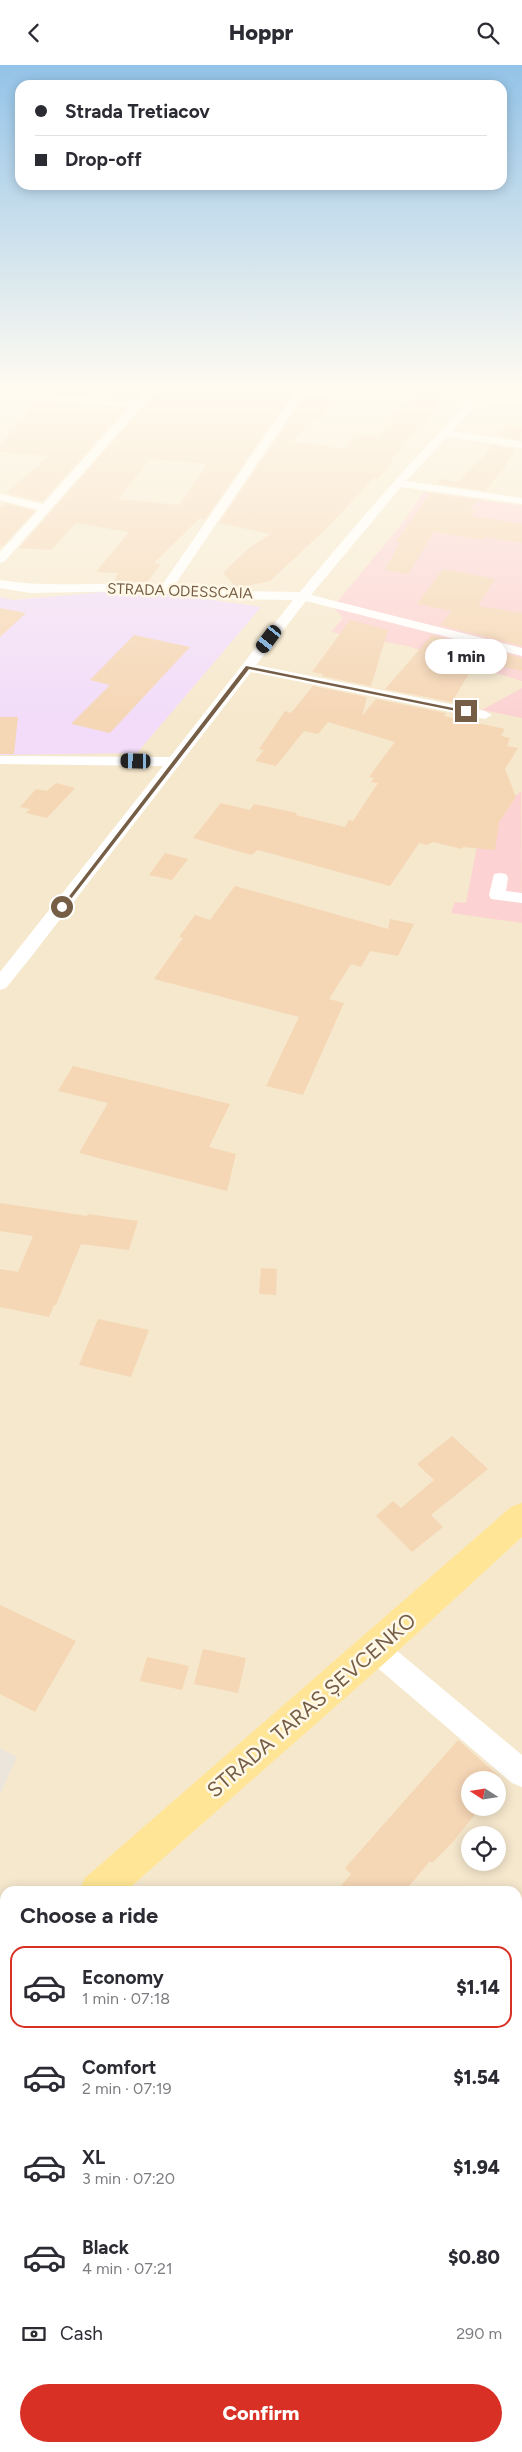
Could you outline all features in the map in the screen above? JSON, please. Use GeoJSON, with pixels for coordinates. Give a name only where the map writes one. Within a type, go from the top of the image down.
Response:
{"type":"FeatureCollection","features":[{"type":"Feature","properties":{"kind":"main road","name":"STRADA TARAS ȘEVCENKO"},"geometry":{"type":"LineString","coordinates":[[104,1886],[375,1649],[522,1517]]}},
{"type":"Feature","properties":{"kind":"street"},"geometry":{"type":"LineString","coordinates":[[6,498],[45,508]]}},
{"type":"Feature","properties":{"kind":"street"},"geometry":{"type":"LineString","coordinates":[[0,559],[54,498]]}},
{"type":"Feature","properties":{"kind":"street"},"geometry":{"type":"LineString","coordinates":[[166,588],[228,498]]}},
{"type":"Feature","properties":{"kind":"street"},"geometry":{"type":"LineString","coordinates":[[0,984],[301,596],[385,498]]}},
{"type":"Feature","properties":{"kind":"street"},"geometry":{"type":"LineString","coordinates":[[504,498],[522,501]]}},
{"type":"Feature","properties":{"kind":"street","name":"STRADA ODESSCAIA"},"geometry":{"type":"LineString","coordinates":[[0,584],[30,589],[166,588],[229,595],[301,596],[520,651]]}},
{"type":"Feature","properties":{"kind":"street"},"geometry":{"type":"LineString","coordinates":[[247,667],[485,715]]}},
{"type":"Feature","properties":{"kind":"street"},"geometry":{"type":"LineString","coordinates":[[0,760],[174,762]]}},
{"type":"Feature","properties":{"kind":"street"},"geometry":{"type":"LineString","coordinates":[[500,878],[498,895],[522,898]]}},
{"type":"Feature","properties":{"kind":"street"},"geometry":{"type":"LineString","coordinates":[[375,1649],[522,1773]]}},
{"type":"Feature","properties":{"kind":"shaded area"},"geometry":{"type":"Polygon","coordinates":[[[0,498],[522,498],[522,1886],[0,1886],[0,498]]]}},
{"type":"Feature","properties":{"kind":"shaded area"},"geometry":{"type":"Polygon","coordinates":[[[420,498],[469,498],[522,506],[522,681],[407,646],[331,632],[343,618],[333,607],[405,520],[420,498]]]}},
{"type":"Feature","properties":{"kind":"shaded area"},"geometry":{"type":"Polygon","coordinates":[[[135,589],[261,607],[137,753],[0,755],[0,597],[14,600],[135,589]]]}},
{"type":"Feature","properties":{"kind":"shaded area"},"geometry":{"type":"Polygon","coordinates":[[[522,688],[522,718],[482,710],[522,688]]]}},
{"type":"Feature","properties":{"kind":"shaded area"},"geometry":{"type":"Polygon","coordinates":[[[521,791],[522,923],[451,913],[455,902],[466,903],[480,831],[521,791]]]}},
{"type":"Feature","properties":{"kind":"shaded area"},"geometry":{"type":"Polygon","coordinates":[[[0,1748],[17,1757],[0,1794],[0,1748]]]}},
{"type":"Feature","properties":{"kind":"building"},"geometry":{"type":"Polygon","coordinates":[[[28,498],[45,498],[42,502],[28,498]]]}},
{"type":"Feature","properties":{"kind":"building"},"geometry":{"type":"Polygon","coordinates":[[[63,498],[118,498],[179,505],[184,498],[220,498],[205,520],[200,518],[154,563],[161,564],[147,582],[114,582],[118,573],[96,572],[129,532],[76,523],[51,550],[19,548],[63,498]]]}},
{"type":"Feature","properties":{"kind":"building"},"geometry":{"type":"Polygon","coordinates":[[[236,498],[355,498],[328,527],[270,581],[237,588],[223,573],[249,548],[270,534],[219,523],[236,498]]]}},
{"type":"Feature","properties":{"kind":"building"},"geometry":{"type":"Polygon","coordinates":[[[426,498],[478,500],[469,509],[476,510],[471,516],[522,524],[522,543],[485,537],[483,540],[434,532],[408,574],[385,570],[400,543],[396,542],[426,498]]]}},
{"type":"Feature","properties":{"kind":"building"},"geometry":{"type":"Polygon","coordinates":[[[1,502],[35,511],[3,546],[0,545],[0,508],[6,504],[1,502]]]}},
{"type":"Feature","properties":{"kind":"building"},"geometry":{"type":"Polygon","coordinates":[[[443,569],[495,579],[478,606],[522,613],[522,646],[440,625],[452,611],[417,604],[443,569]]]}},
{"type":"Feature","properties":{"kind":"building"},"geometry":{"type":"Polygon","coordinates":[[[0,608],[26,613],[0,637],[0,608]]]}},
{"type":"Feature","properties":{"kind":"building"},"geometry":{"type":"Polygon","coordinates":[[[350,620],[388,630],[371,686],[321,676],[323,674],[312,672],[350,620]]]}},
{"type":"Feature","properties":{"kind":"building"},"geometry":{"type":"Polygon","coordinates":[[[134,635],[190,647],[110,733],[71,724],[110,685],[90,680],[134,635]]]}},
{"type":"Feature","properties":{"kind":"building"},"geometry":{"type":"Polygon","coordinates":[[[432,635],[522,658],[522,671],[477,660],[452,702],[385,689],[432,635]]]}},
{"type":"Feature","properties":{"kind":"building"},"geometry":{"type":"Polygon","coordinates":[[[313,686],[367,697],[362,716],[376,699],[446,713],[444,716],[505,729],[501,736],[510,738],[507,746],[518,748],[505,769],[516,797],[499,822],[495,850],[463,847],[462,849],[433,842],[427,845],[419,843],[390,886],[258,850],[251,855],[193,838],[221,803],[250,810],[254,804],[297,813],[296,815],[345,827],[349,820],[353,821],[378,783],[371,782],[374,778],[369,777],[395,742],[328,722],[318,734],[304,731],[276,766],[255,761],[264,750],[259,749],[285,711],[291,713],[313,686]]]}},
{"type":"Feature","properties":{"kind":"building"},"geometry":{"type":"Polygon","coordinates":[[[0,717],[18,717],[14,754],[0,754],[0,717]]]}},
{"type":"Feature","properties":{"kind":"building"},"geometry":{"type":"Polygon","coordinates":[[[56,783],[75,788],[47,818],[26,813],[30,809],[20,807],[36,789],[47,791],[56,783]]]}},
{"type":"Feature","properties":{"kind":"building"},"geometry":{"type":"Polygon","coordinates":[[[165,853],[188,859],[172,880],[149,875],[165,853]]]}},
{"type":"Feature","properties":{"kind":"building"},"geometry":{"type":"Polygon","coordinates":[[[235,886],[388,929],[390,919],[414,924],[398,956],[370,951],[361,967],[351,964],[329,999],[344,1003],[303,1095],[266,1086],[299,1017],[154,979],[183,938],[179,937],[195,915],[210,920],[235,886]]]}},
{"type":"Feature","properties":{"kind":"building"},"geometry":{"type":"Polygon","coordinates":[[[73,1066],[230,1104],[209,1147],[236,1154],[227,1191],[79,1153],[108,1103],[58,1091],[73,1066]]]}},
{"type":"Feature","properties":{"kind":"building"},"geometry":{"type":"Polygon","coordinates":[[[0,1203],[87,1216],[88,1214],[138,1221],[129,1250],[81,1244],[56,1305],[54,1305],[49,1317],[0,1307],[0,1269],[18,1272],[33,1236],[0,1231],[0,1203]]]}},
{"type":"Feature","properties":{"kind":"building"},"geometry":{"type":"Polygon","coordinates":[[[261,1268],[277,1269],[276,1295],[259,1294],[261,1268]]]}},
{"type":"Feature","properties":{"kind":"building"},"geometry":{"type":"Polygon","coordinates":[[[98,1319],[149,1330],[131,1377],[79,1365],[98,1319]]]}},
{"type":"Feature","properties":{"kind":"building"},"geometry":{"type":"Polygon","coordinates":[[[452,1436],[488,1469],[431,1515],[443,1527],[412,1552],[376,1516],[393,1501],[401,1508],[434,1480],[417,1464],[452,1436]]]}},
{"type":"Feature","properties":{"kind":"building"},"geometry":{"type":"Polygon","coordinates":[[[0,1605],[76,1641],[35,1712],[0,1694],[0,1605]]]}},
{"type":"Feature","properties":{"kind":"building"},"geometry":{"type":"Polygon","coordinates":[[[203,1649],[246,1658],[238,1693],[194,1684],[203,1649]]]}},
{"type":"Feature","properties":{"kind":"building"},"geometry":{"type":"Polygon","coordinates":[[[147,1657],[189,1666],[182,1690],[140,1681],[147,1657]]]}},
{"type":"Feature","properties":{"kind":"building"},"geometry":{"type":"Polygon","coordinates":[[[458,1740],[493,1771],[461,1771],[461,1816],[474,1816],[466,1826],[461,1826],[461,1832],[451,1844],[432,1863],[430,1861],[409,1886],[341,1886],[351,1874],[345,1868],[458,1740]]]}},
{"type":"Feature","properties":{"kind":"route"},"geometry":{"type":"LineString","coordinates":[[62,907],[247,667],[466,711]]}}]}
